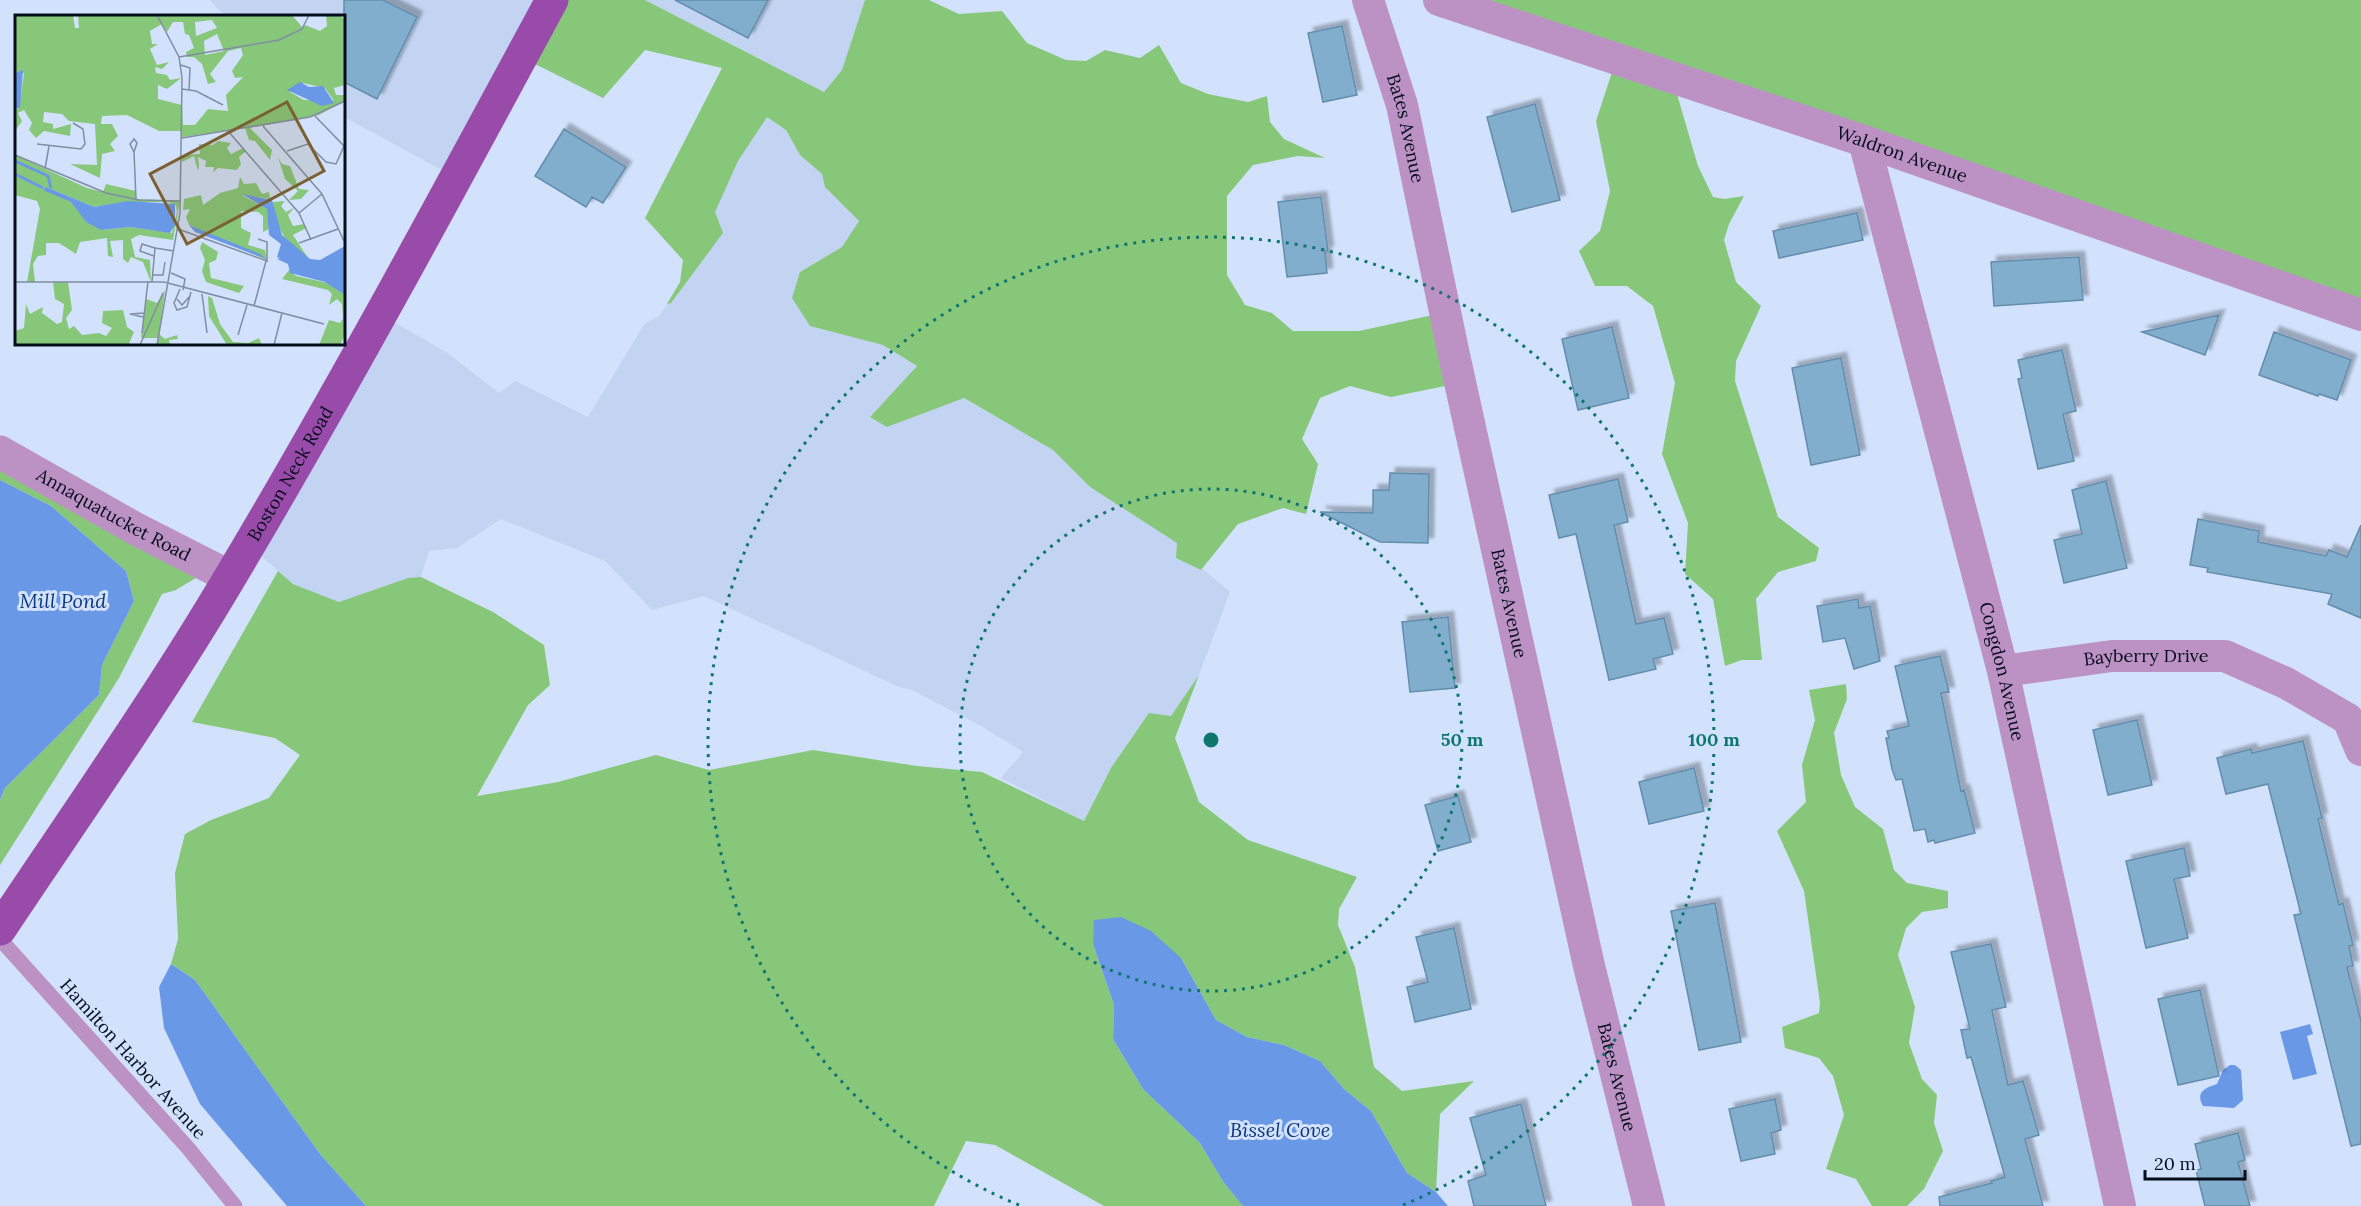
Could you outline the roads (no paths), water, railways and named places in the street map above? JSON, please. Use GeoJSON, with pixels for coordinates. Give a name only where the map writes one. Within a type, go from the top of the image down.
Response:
{"type":"FeatureCollection","features":[{"type":"Feature","properties":{"kind":"main road","name":"Boston Neck Road"},"geometry":{"type":"LineString","coordinates":[[0,929],[132,731],[230,577],[351,371],[552,0]]}},
{"type":"Feature","properties":{"kind":"street","name":"Bates Avenue"},"geometry":{"type":"LineString","coordinates":[[1368,0],[1402,105],[1454,355],[1589,966],[1649,1206]]}},
{"type":"Feature","properties":{"kind":"street","name":"Waldron Avenue"},"geometry":{"type":"LineString","coordinates":[[1439,0],[1864,141],[2361,315]]}},
{"type":"Feature","properties":{"kind":"street","name":"Congdon Avenue"},"geometry":{"type":"LineString","coordinates":[[1864,141],[2003,671],[2120,1206]]}},
{"type":"Feature","properties":{"kind":"street","name":"Annaquatucket Road"},"geometry":{"type":"LineString","coordinates":[[0,452],[136,529],[230,577]]}},
{"type":"Feature","properties":{"kind":"street","name":"Bayberry Drive"},"geometry":{"type":"LineString","coordinates":[[2003,671],[2112,656],[2225,656],[2286,683],[2348,718],[2361,750]]}},
{"type":"Feature","properties":{"kind":"lane","name":"Hamilton Harbor Avenue"},"geometry":{"type":"LineString","coordinates":[[0,939],[188,1148],[236,1206]]}},
{"type":"Feature","properties":{"kind":"water","name":"Mill Pond"},"geometry":{"type":"Polygon","coordinates":[[[0,480],[51,506],[126,571],[134,601],[102,665],[99,695],[5,788],[0,800],[0,480]]]}},
{"type":"Feature","properties":{"kind":"water","name":"Bissel Cove"},"geometry":{"type":"Polygon","coordinates":[[[1121,917],[1151,931],[1181,958],[1216,1020],[1247,1037],[1284,1045],[1320,1061],[1344,1089],[1371,1111],[1407,1173],[1436,1192],[1448,1206],[1243,1206],[1224,1183],[1200,1143],[1143,1089],[1113,1039],[1114,1005],[1093,944],[1094,920],[1121,917]]]}},
{"type":"Feature","properties":{"kind":"water"},"geometry":{"type":"Polygon","coordinates":[[[171,964],[195,980],[320,1154],[366,1206],[287,1206],[200,1104],[164,1028],[159,987],[171,964]]]}},
{"type":"Feature","properties":{"kind":"water"},"geometry":{"type":"Polygon","coordinates":[[[2310,1024],[2313,1034],[2307,1036],[2317,1074],[2293,1080],[2280,1032],[2310,1024]]]}},
{"type":"Feature","properties":{"kind":"water"},"geometry":{"type":"Polygon","coordinates":[[[2230,1065],[2235,1065],[2241,1070],[2243,1100],[2234,1108],[2203,1106],[2200,1097],[2202,1091],[2217,1084],[2223,1070],[2230,1065]]]}}]}
